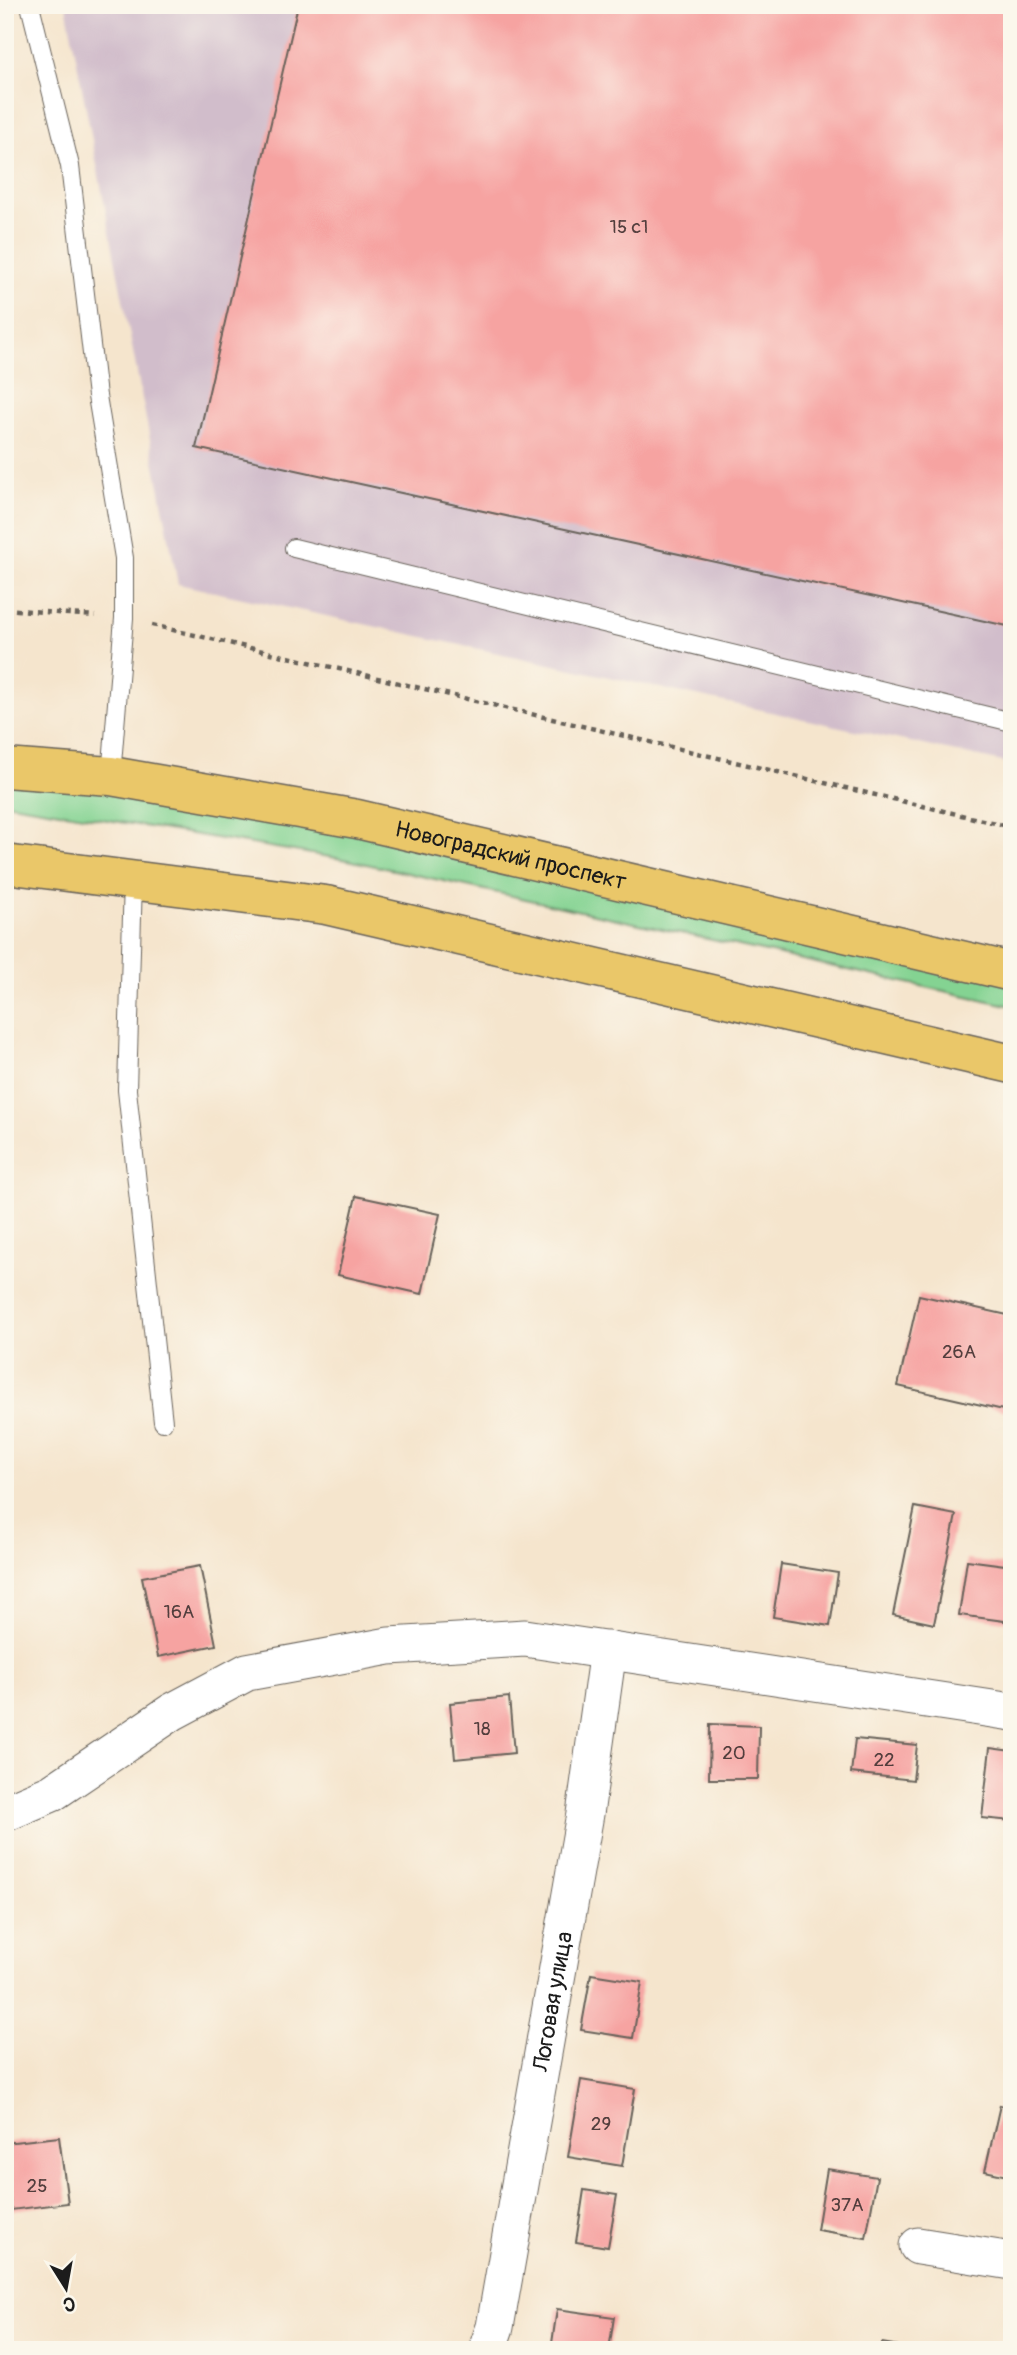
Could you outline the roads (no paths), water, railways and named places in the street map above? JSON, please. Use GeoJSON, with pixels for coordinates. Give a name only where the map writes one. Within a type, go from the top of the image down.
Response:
{"type":"FeatureCollection","features":[{"type":"Feature","properties":{"kind":"main road","name":"Новоградский проспект"},"geometry":{"type":"LineString","coordinates":[[5,768],[111,776],[357,819],[1012,972]]}},
{"type":"Feature","properties":{"kind":"main road"},"geometry":{"type":"LineString","coordinates":[[5,864],[326,905],[1012,1064]]}},
{"type":"Feature","properties":{"kind":"street"},"geometry":{"type":"LineString","coordinates":[[5,1813],[52,1793],[172,1712],[247,1672],[389,1646],[525,1638],[1012,1712]]}},
{"type":"Feature","properties":{"kind":"street","name":"Логовая улица"},"geometry":{"type":"LineString","coordinates":[[487,2350],[495,2327],[579,1853],[608,1650]]}},
{"type":"Feature","properties":{"kind":"street"},"geometry":{"type":"LineString","coordinates":[[918,2246],[1012,2261]]}},
{"type":"Feature","properties":{"kind":"lane"},"geometry":{"type":"LineString","coordinates":[[30,5],[70,166],[97,396],[124,558],[124,618],[111,776]]}},
{"type":"Feature","properties":{"kind":"lane"},"geometry":{"type":"LineString","coordinates":[[294,548],[1012,722]]}},
{"type":"Feature","properties":{"kind":"lane"},"geometry":{"type":"LineString","coordinates":[[132,880],[127,1090],[163,1422]]}}]}
